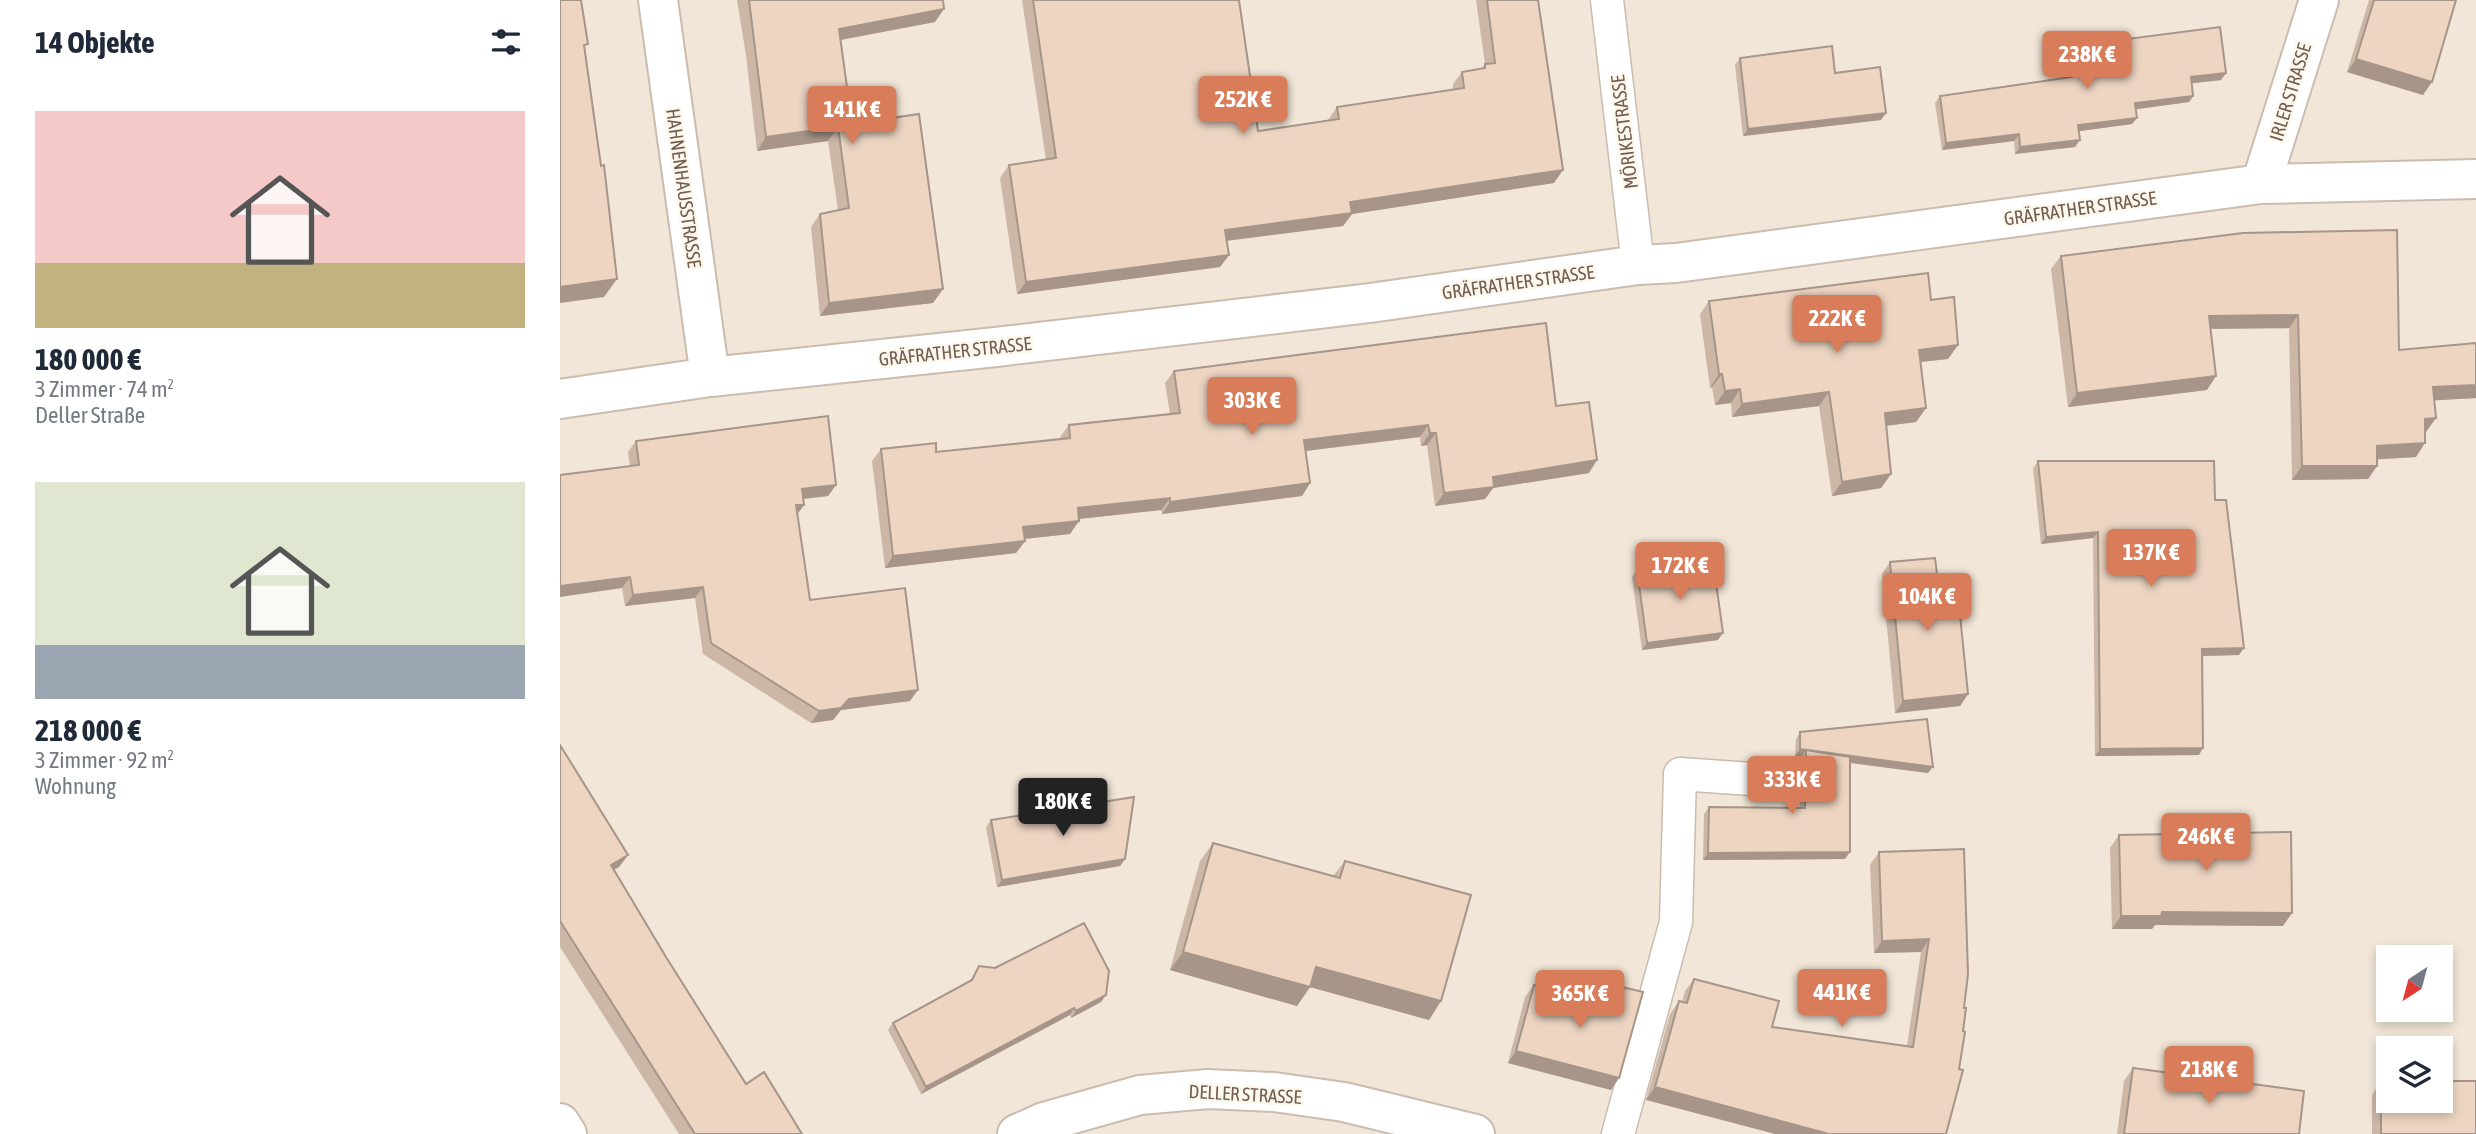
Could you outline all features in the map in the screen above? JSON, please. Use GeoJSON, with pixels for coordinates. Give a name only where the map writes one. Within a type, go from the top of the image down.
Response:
{"type":"FeatureCollection","features":[{"type":"Feature","properties":{"kind":"street","name":"HAHNENHAUSSTRASSE"},"geometry":{"type":"LineString","coordinates":[[657,0],[710,377]]}},
{"type":"Feature","properties":{"kind":"street","name":"IRLER STRASSE"},"geometry":{"type":"LineString","coordinates":[[2261,184],[2319,0]]}},
{"type":"Feature","properties":{"kind":"street","name":"GRÄFRATHER STRASSE"},"geometry":{"type":"LineString","coordinates":[[560,399],[710,377],[1370,303],[1638,265],[1676,263],[2261,184],[2476,179]]}},
{"type":"Feature","properties":{"kind":"street","name":"DELLER STRASSE"},"geometry":{"type":"LineString","coordinates":[[1017,1134],[1044,1122],[1140,1095],[1208,1089],[1274,1092],[1344,1102],[1475,1134]]}},
{"type":"Feature","properties":{"kind":"street"},"geometry":{"type":"LineString","coordinates":[[560,1124],[567,1134]]}},
{"type":"Feature","properties":{"kind":"lane","name":"MÖRIKESTRASSE"},"geometry":{"type":"LineString","coordinates":[[1607,0],[1638,265]]}},
{"type":"Feature","properties":{"kind":"lane"},"geometry":{"type":"LineString","coordinates":[[1618,1134],[1676,922],[1680,774],[1779,781]]}},
{"type":"Feature","properties":{"kind":"shaded area"},"geometry":{"type":"Polygon","coordinates":[[[560,0],[2476,0],[2476,1134],[560,1134],[560,0]]]}},
{"type":"Feature","properties":{"kind":"building"},"geometry":{"type":"Polygon","coordinates":[[[560,0],[581,0],[588,44],[584,45],[601,166],[604,165],[617,279],[560,287],[560,0]]]}},
{"type":"Feature","properties":{"kind":"building"},"geometry":{"type":"Polygon","coordinates":[[[749,0],[943,0],[944,9],[839,29],[852,124],[919,114],[943,289],[829,303],[820,214],[849,208],[838,127],[766,137],[749,0]]]}},
{"type":"Feature","properties":{"kind":"building"},"geometry":{"type":"Polygon","coordinates":[[[1033,0],[1239,0],[1258,131],[1339,119],[1337,107],[1464,88],[1462,72],[1485,68],[1485,64],[1495,63],[1487,0],[1538,0],[1563,170],[1350,202],[1352,213],[1225,230],[1229,255],[1026,282],[1009,165],[1056,158],[1033,0]]]}},
{"type":"Feature","properties":{"kind":"building"},"geometry":{"type":"Polygon","coordinates":[[[2374,0],[2456,0],[2432,82],[2356,59],[2374,0]]]}},
{"type":"Feature","properties":{"kind":"building"},"geometry":{"type":"Polygon","coordinates":[[[2220,27],[2226,73],[2191,77],[2193,96],[2135,103],[2137,118],[2078,125],[2080,140],[2020,147],[2019,134],[1946,143],[1940,96],[2072,77],[2070,63],[2129,54],[2127,39],[2220,27]]]}},
{"type":"Feature","properties":{"kind":"building"},"geometry":{"type":"Polygon","coordinates":[[[1832,46],[1835,73],[1880,67],[1886,113],[1748,129],[1740,58],[1832,46]]]}},
{"type":"Feature","properties":{"kind":"building"},"geometry":{"type":"Polygon","coordinates":[[[2397,230],[2399,350],[2476,343],[2476,385],[2433,387],[2436,418],[2425,419],[2425,443],[2377,446],[2377,466],[2302,466],[2298,315],[2209,316],[2216,376],[2077,393],[2061,256],[2243,233],[2397,230]]]}},
{"type":"Feature","properties":{"kind":"building"},"geometry":{"type":"Polygon","coordinates":[[[1928,273],[1931,300],[1954,297],[1958,345],[1919,350],[1926,408],[1885,413],[1891,474],[1842,482],[1829,392],[1742,404],[1740,389],[1725,391],[1722,374],[1719,374],[1709,301],[1928,273]]]}},
{"type":"Feature","properties":{"kind":"building"},"geometry":{"type":"Polygon","coordinates":[[[1546,323],[1556,406],[1589,402],[1597,460],[1493,477],[1494,487],[1444,493],[1436,433],[1430,433],[1428,425],[1304,440],[1310,483],[1170,502],[1170,498],[1078,508],[1079,521],[1023,527],[1025,541],[893,556],[881,449],[936,443],[936,452],[1070,438],[1069,425],[1180,413],[1174,371],[1546,323]]]}},
{"type":"Feature","properties":{"kind":"building"},"geometry":{"type":"Polygon","coordinates":[[[828,416],[836,485],[802,489],[804,505],[796,505],[810,600],[905,588],[918,690],[849,699],[841,708],[819,711],[711,643],[703,587],[633,595],[630,577],[560,586],[560,475],[639,465],[636,441],[828,416]]]}},
{"type":"Feature","properties":{"kind":"building"},"geometry":{"type":"Polygon","coordinates":[[[2038,461],[2214,461],[2215,500],[2226,500],[2244,648],[2202,649],[2203,748],[2100,749],[2098,532],[2046,537],[2038,461]]]}},
{"type":"Feature","properties":{"kind":"building"},"geometry":{"type":"Polygon","coordinates":[[[1935,558],[1940,597],[1958,595],[1968,694],[1903,701],[1890,562],[1935,558]]]}},
{"type":"Feature","properties":{"kind":"building"},"geometry":{"type":"Polygon","coordinates":[[[1713,561],[1723,633],[1647,643],[1637,570],[1713,561]]]}},
{"type":"Feature","properties":{"kind":"building"},"geometry":{"type":"Polygon","coordinates":[[[1927,719],[1933,767],[1800,749],[1800,732],[1927,719]]]}},
{"type":"Feature","properties":{"kind":"building"},"geometry":{"type":"Polygon","coordinates":[[[560,745],[628,855],[611,865],[666,957],[746,1084],[764,1072],[802,1134],[695,1134],[560,921],[560,745]]]}},
{"type":"Feature","properties":{"kind":"building"},"geometry":{"type":"Polygon","coordinates":[[[1806,750],[1850,757],[1850,852],[1708,853],[1709,807],[1805,808],[1806,750]]]}},
{"type":"Feature","properties":{"kind":"building"},"geometry":{"type":"Polygon","coordinates":[[[1134,797],[1125,859],[1002,880],[991,820],[1134,797]]]}},
{"type":"Feature","properties":{"kind":"building"},"geometry":{"type":"Polygon","coordinates":[[[2291,832],[2292,913],[2162,912],[2161,916],[2121,916],[2119,835],[2291,832]]]}},
{"type":"Feature","properties":{"kind":"building"},"geometry":{"type":"Polygon","coordinates":[[[1213,843],[1340,878],[1345,861],[1471,895],[1441,1001],[1316,967],[1310,987],[1183,952],[1213,843]]]}},
{"type":"Feature","properties":{"kind":"building"},"geometry":{"type":"Polygon","coordinates":[[[1964,849],[1968,974],[1964,1008],[1965,1032],[1959,1069],[1963,1070],[1946,1134],[1829,1134],[1655,1087],[1679,1001],[1687,1003],[1694,979],[1779,1001],[1772,1027],[1913,1047],[1929,939],[1882,941],[1879,852],[1964,849]]]}},
{"type":"Feature","properties":{"kind":"building"},"geometry":{"type":"Polygon","coordinates":[[[1084,923],[1109,971],[1106,995],[1076,1011],[1074,1008],[926,1087],[893,1023],[972,980],[979,966],[995,968],[1084,923]]]}},
{"type":"Feature","properties":{"kind":"building"},"geometry":{"type":"Polygon","coordinates":[[[1534,985],[1617,1007],[1622,987],[1643,992],[1619,1078],[1516,1051],[1534,985]]]}},
{"type":"Feature","properties":{"kind":"building"},"geometry":{"type":"Polygon","coordinates":[[[2133,1068],[2304,1091],[2299,1134],[2124,1134],[2133,1068]]]}},
{"type":"Feature","properties":{"kind":"building"},"geometry":{"type":"Polygon","coordinates":[[[2453,1081],[2476,1081],[2476,1134],[2381,1134],[2381,1113],[2453,1113],[2453,1081]]]}}]}
